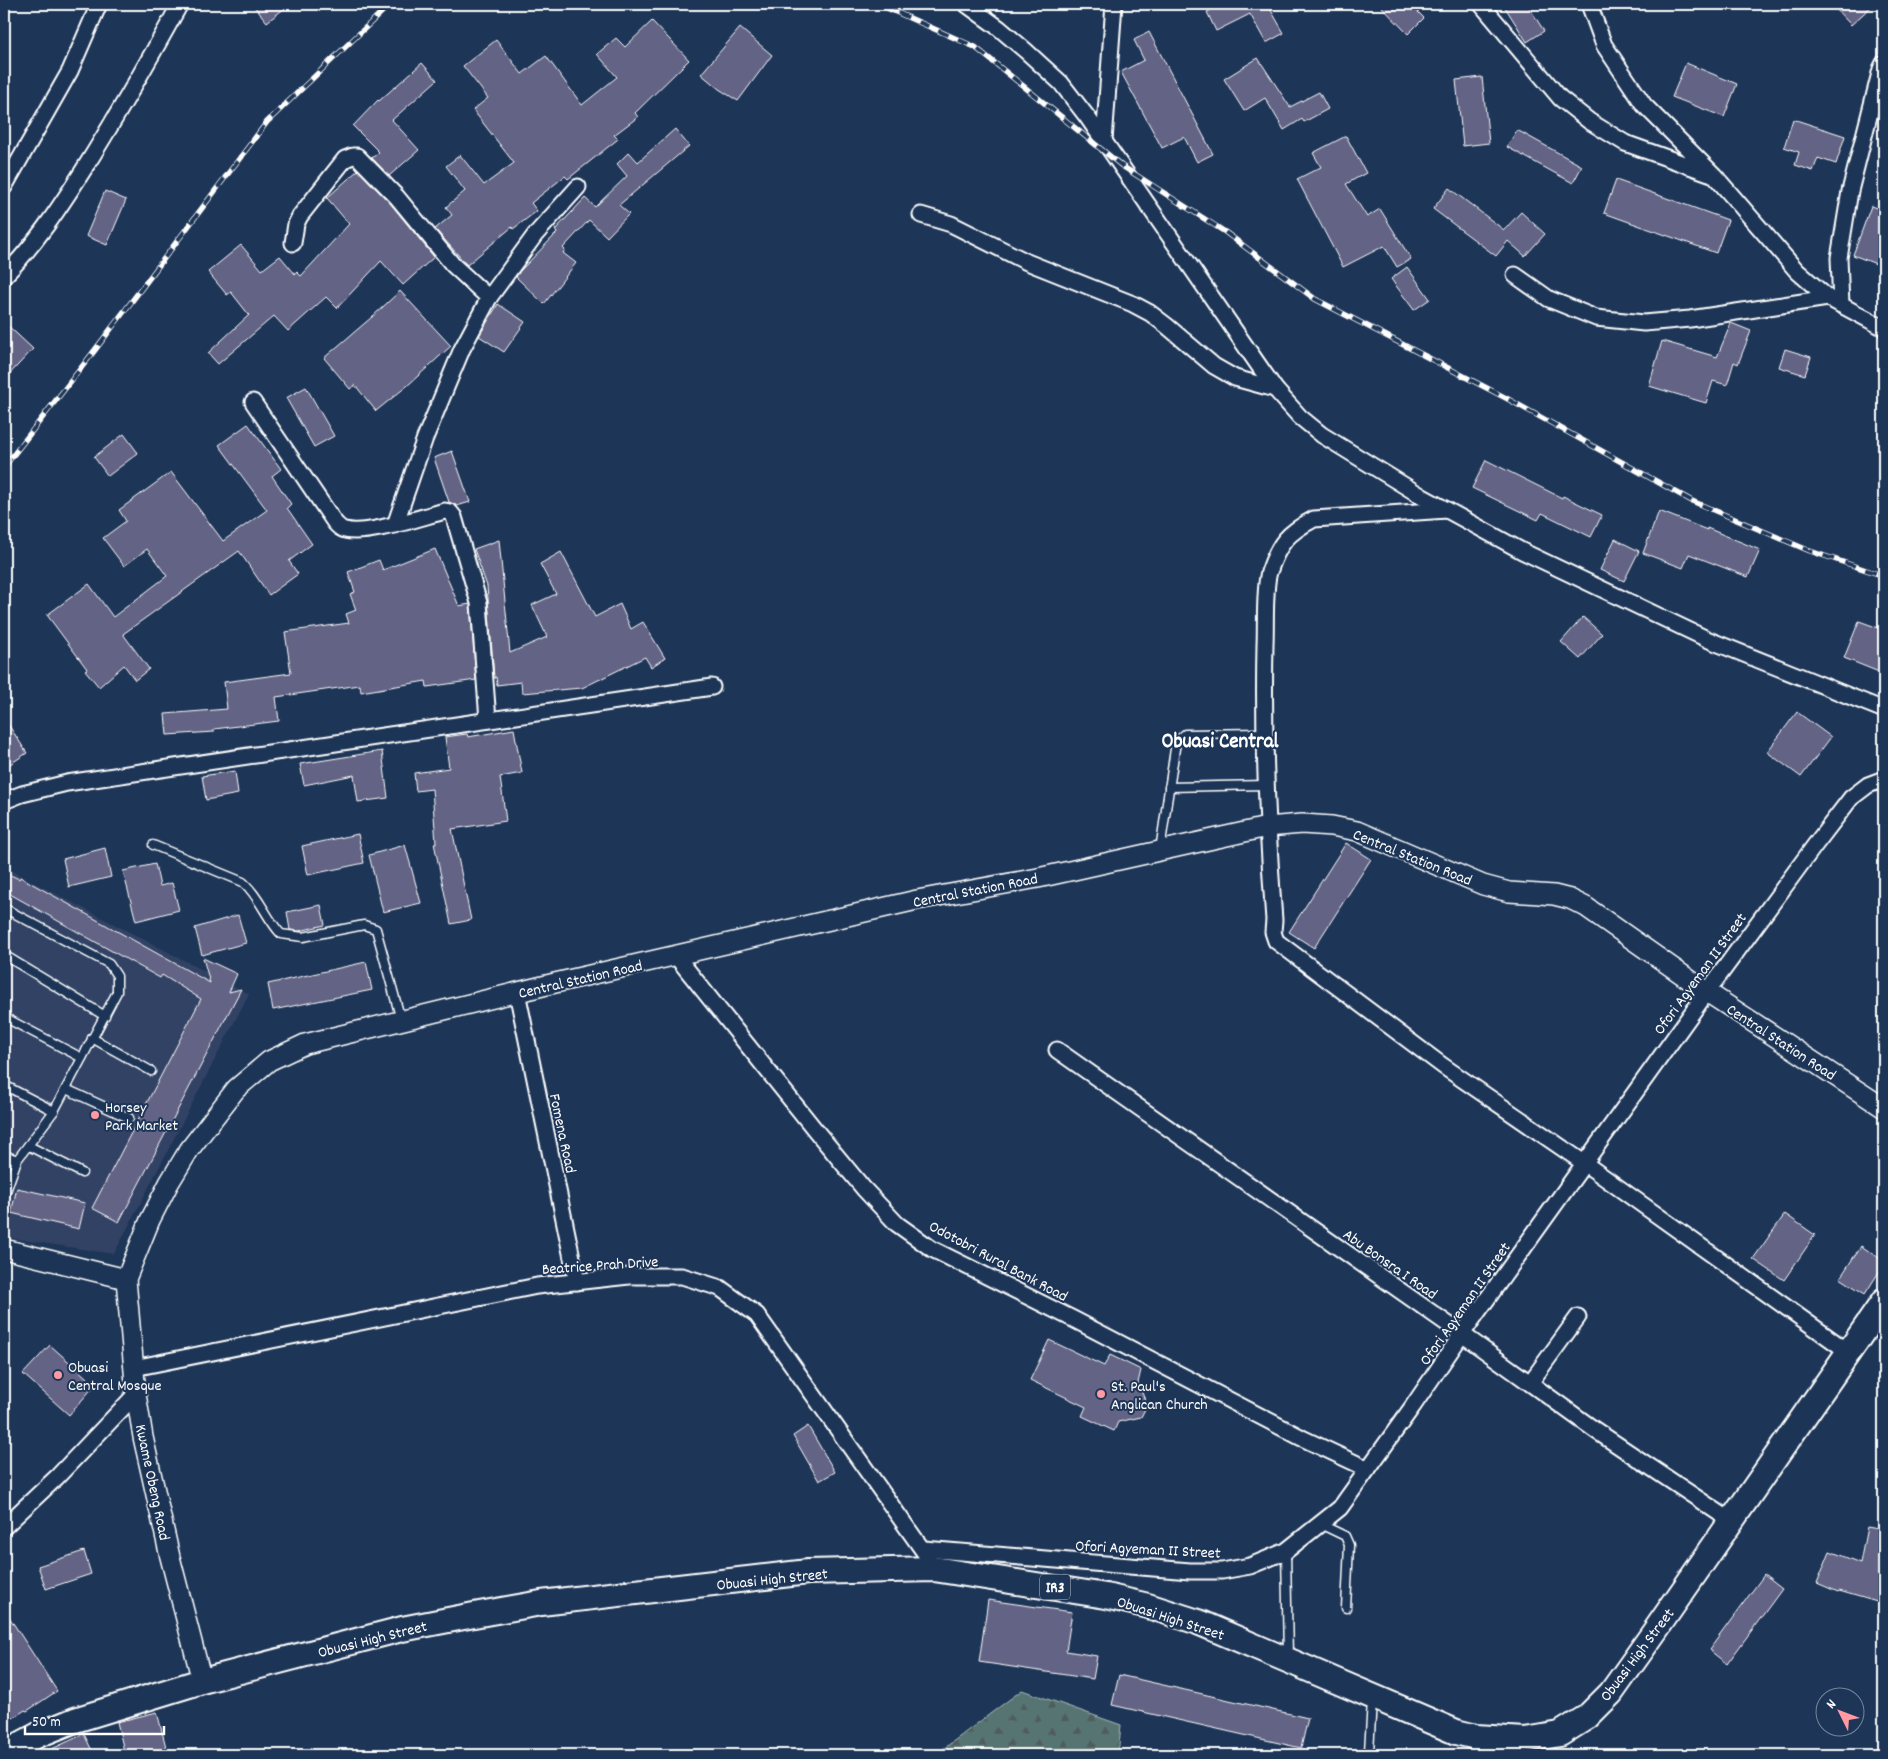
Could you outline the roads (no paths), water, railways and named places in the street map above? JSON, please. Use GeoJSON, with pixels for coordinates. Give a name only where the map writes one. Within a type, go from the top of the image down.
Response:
{"type":"FeatureCollection","features":[{"type":"Feature","properties":{"kind":"main road","name":"Obuasi High Street"},"geometry":{"type":"LineString","coordinates":[[4,1753],[38,1735],[75,1720],[202,1681],[402,1629],[541,1603],[929,1559],[1106,1596],[1148,1606],[1198,1622],[1456,1732],[1474,1746],[1560,1734],[1587,1717],[1611,1693],[1850,1353],[1884,1301]]}},
{"type":"Feature","properties":{"kind":"street"},"geometry":{"type":"LineString","coordinates":[[4,187],[70,71],[99,4]]}},
{"type":"Feature","properties":{"kind":"street"},"geometry":{"type":"LineString","coordinates":[[4,276],[19,261],[58,209],[122,108],[180,4]]}},
{"type":"Feature","properties":{"kind":"street"},"geometry":{"type":"LineString","coordinates":[[966,4],[999,28],[1061,83],[1104,141],[1275,388],[1300,417],[1322,435],[1447,510],[1522,551],[1709,640],[1884,710]]}},
{"type":"Feature","properties":{"kind":"street"},"geometry":{"type":"LineString","coordinates":[[1104,141],[1114,4]]}},
{"type":"Feature","properties":{"kind":"street"},"geometry":{"type":"LineString","coordinates":[[1481,4],[1560,98],[1589,121],[1625,142],[1714,175]]}},
{"type":"Feature","properties":{"kind":"street"},"geometry":{"type":"LineString","coordinates":[[1588,4],[1604,45],[1644,105],[1714,175],[1798,271],[1835,301],[1884,328]]}},
{"type":"Feature","properties":{"kind":"street"},"geometry":{"type":"LineString","coordinates":[[1835,301],[1839,258],[1850,191],[1884,63]]}},
{"type":"Feature","properties":{"kind":"street"},"geometry":{"type":"LineString","coordinates":[[293,243],[296,224],[306,208],[345,160],[357,156],[398,197],[453,265],[489,298]]}},
{"type":"Feature","properties":{"kind":"street"},"geometry":{"type":"LineString","coordinates":[[395,525],[425,438],[462,349],[489,298],[535,235],[578,187]]}},
{"type":"Feature","properties":{"kind":"street"},"geometry":{"type":"LineString","coordinates":[[921,215],[951,224],[1027,262],[1133,304],[1167,326],[1214,366],[1235,378],[1275,388]]}},
{"type":"Feature","properties":{"kind":"street"},"geometry":{"type":"LineString","coordinates":[[1515,275],[1549,299],[1596,318],[1644,323],[1835,301]]}},
{"type":"Feature","properties":{"kind":"street"},"geometry":{"type":"LineString","coordinates":[[253,402],[335,523],[342,529],[347,531],[363,530],[395,525],[445,511],[450,512],[454,516],[479,603],[488,720]]}},
{"type":"Feature","properties":{"kind":"street"},"geometry":{"type":"LineString","coordinates":[[1447,510],[1314,519],[1294,529],[1281,544],[1269,574],[1264,733],[1267,827],[1274,920],[1273,932],[1276,941],[1444,1066],[1584,1163],[1850,1353]]}},
{"type":"Feature","properties":{"kind":"street"},"geometry":{"type":"LineString","coordinates":[[4,801],[22,794],[67,783],[712,687]]}},
{"type":"Feature","properties":{"kind":"street","name":"Ofori Agyeman II Street"},"geometry":{"type":"LineString","coordinates":[[929,1559],[1222,1571],[1250,1566],[1286,1551],[1340,1508],[1707,992],[1851,798],[1868,785],[1884,780]]}},
{"type":"Feature","properties":{"kind":"street","name":"Central Station Road"},"geometry":{"type":"LineString","coordinates":[[126,1280],[150,1220],[189,1150],[236,1089],[269,1061],[305,1044],[517,992],[917,900],[1038,878],[1267,827],[1302,824],[1332,826],[1357,831],[1483,885],[1508,892],[1554,895],[1570,899],[1586,907],[1707,992],[1884,1108]]}},
{"type":"Feature","properties":{"kind":"street","name":"Odotobri Rural Bank Road"},"geometry":{"type":"LineString","coordinates":[[676,956],[816,1131],[864,1189],[897,1224],[932,1248],[1302,1438],[1368,1469]]}},
{"type":"Feature","properties":{"kind":"street","name":"Fomena Road"},"geometry":{"type":"LineString","coordinates":[[517,992],[577,1282]]}},
{"type":"Feature","properties":{"kind":"street","name":"Abu Bonsra I Road"},"geometry":{"type":"LineString","coordinates":[[1057,1050],[1462,1334],[1595,1430],[1731,1521]]}},
{"type":"Feature","properties":{"kind":"street"},"geometry":{"type":"LineString","coordinates":[[4,1249],[126,1280]]}},
{"type":"Feature","properties":{"kind":"street","name":"Beatrice Prah Drive"},"geometry":{"type":"LineString","coordinates":[[134,1368],[537,1286],[629,1276],[682,1276],[720,1288],[757,1315],[929,1559]]}},
{"type":"Feature","properties":{"kind":"street","name":"Kwame Obeng Road"},"geometry":{"type":"LineString","coordinates":[[126,1280],[136,1394],[144,1437],[166,1539],[202,1681]]}},
{"type":"Feature","properties":{"kind":"street"},"geometry":{"type":"LineString","coordinates":[[1530,1383],[1578,1317]]}},
{"type":"Feature","properties":{"kind":"street"},"geometry":{"type":"LineString","coordinates":[[4,1526],[57,1477],[136,1394]]}},
{"type":"Feature","properties":{"kind":"lane"},"geometry":{"type":"LineString","coordinates":[[1160,851],[1176,742],[1185,734],[1264,733]]}},
{"type":"Feature","properties":{"kind":"lane"},"geometry":{"type":"LineString","coordinates":[[1169,787],[1266,785]]}},
{"type":"Feature","properties":{"kind":"lane"},"geometry":{"type":"LineString","coordinates":[[154,845],[243,882],[253,891],[273,926],[281,934],[303,937],[364,925],[376,929],[402,1020]]}},
{"type":"Feature","properties":{"kind":"lane"},"geometry":{"type":"LineString","coordinates":[[4,908],[109,964],[117,976],[118,992],[54,1111],[17,1160],[4,1197]]}},
{"type":"Feature","properties":{"kind":"lane"},"geometry":{"type":"LineString","coordinates":[[4,955],[104,1016]]}},
{"type":"Feature","properties":{"kind":"lane"},"geometry":{"type":"LineString","coordinates":[[4,1017],[82,1058]]}},
{"type":"Feature","properties":{"kind":"lane"},"geometry":{"type":"LineString","coordinates":[[92,1038],[151,1071]]}},
{"type":"Feature","properties":{"kind":"lane"},"geometry":{"type":"LineString","coordinates":[[4,1085],[54,1111]]}},
{"type":"Feature","properties":{"kind":"lane"},"geometry":{"type":"LineString","coordinates":[[66,1089],[129,1118]]}},
{"type":"Feature","properties":{"kind":"lane"},"geometry":{"type":"LineString","coordinates":[[29,1146],[82,1172]]}},
{"type":"Feature","properties":{"kind":"lane"},"geometry":{"type":"LineString","coordinates":[[4,1155],[17,1160]]}},
{"type":"Feature","properties":{"kind":"lane"},"geometry":{"type":"LineString","coordinates":[[1320,1524],[1345,1536],[1349,1545],[1346,1608]]}},
{"type":"Feature","properties":{"kind":"lane"},"geometry":{"type":"LineString","coordinates":[[1286,1551],[1288,1661]]}},
{"type":"Feature","properties":{"kind":"lane"},"geometry":{"type":"LineString","coordinates":[[1370,1755],[1372,1696]]}},
{"type":"Feature","properties":{"kind":"railway"},"geometry":{"type":"LineString","coordinates":[[4,467],[267,122],[386,8],[393,4]]}},
{"type":"Feature","properties":{"kind":"railway"},"geometry":{"type":"LineString","coordinates":[[878,4],[975,47],[1122,166],[1225,232],[1315,299],[1506,398],[1692,501],[1810,551],[1884,576]]}},
{"type":"Feature","properties":{"kind":"place","name":"Horsey Park Market"},"geometry":{"type":"Point","coordinates":[95,1115]}},
{"type":"Feature","properties":{"kind":"place","name":"Obuasi Central Mosque"},"geometry":{"type":"Point","coordinates":[58,1375]}},
{"type":"Feature","properties":{"kind":"place","name":"St. Paul's Anglican Church"},"geometry":{"type":"Point","coordinates":[1101,1394]}},
{"type":"Feature","properties":{"kind":"district","name":"Obuasi Central"},"geometry":{"type":"Point","coordinates":[1220,740]}}]}
